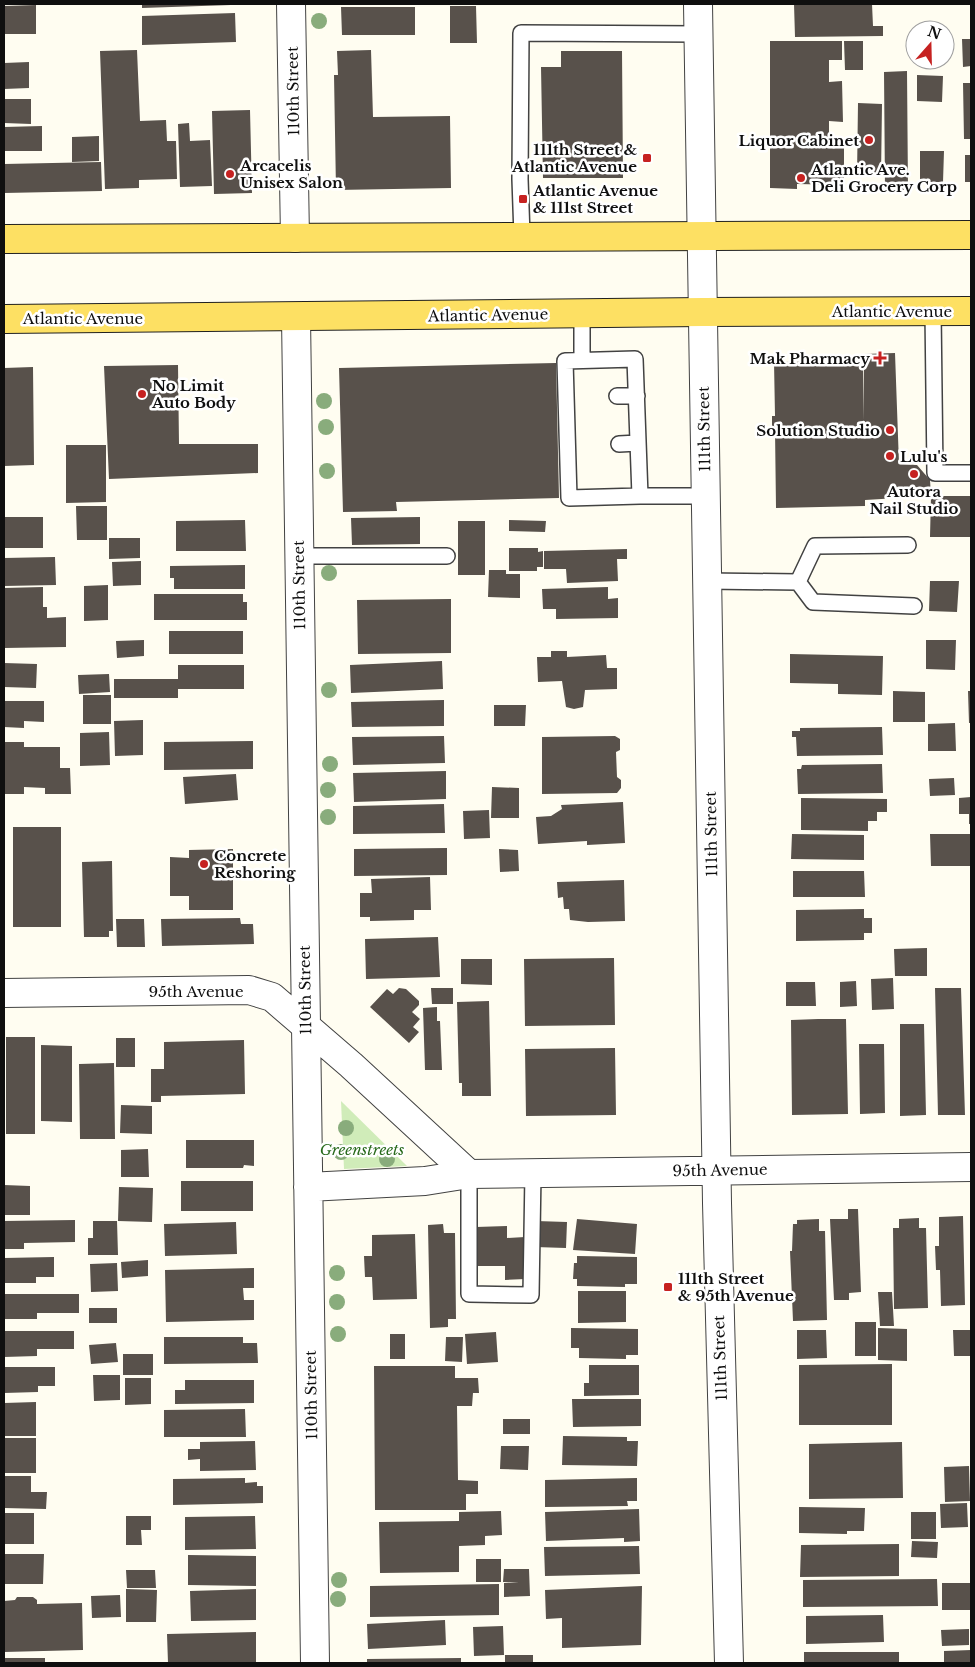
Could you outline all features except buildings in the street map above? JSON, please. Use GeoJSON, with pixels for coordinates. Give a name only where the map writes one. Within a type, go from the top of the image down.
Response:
{"type":"FeatureCollection","features":[{"type":"Feature","properties":{"kind":"main road"},"geometry":{"type":"LineString","coordinates":[[4,239],[971,235]]}},
{"type":"Feature","properties":{"kind":"main road","name":"Atlantic Avenue"},"geometry":{"type":"LineString","coordinates":[[4,319],[971,311]]}},
{"type":"Feature","properties":{"kind":"street","name":"110th Street"},"geometry":{"type":"LineString","coordinates":[[291,4],[296,238]]}},
{"type":"Feature","properties":{"kind":"street","name":"111th Street"},"geometry":{"type":"LineString","coordinates":[[698,4],[716,1170],[729,1663]]}},
{"type":"Feature","properties":{"kind":"street","name":"110th Street"},"geometry":{"type":"LineString","coordinates":[[296,316],[315,1663]]}},
{"type":"Feature","properties":{"kind":"street","name":"95th Avenue"},"geometry":{"type":"LineString","coordinates":[[4,993],[249,990],[272,997],[470,1174]]}},
{"type":"Feature","properties":{"kind":"street","name":"95th Avenue"},"geometry":{"type":"LineString","coordinates":[[308,1187],[424,1180],[470,1174],[971,1167]]}},
{"type":"Feature","properties":{"kind":"lane"},"geometry":{"type":"LineString","coordinates":[[522,236],[520,179],[521,33],[698,34]]}},
{"type":"Feature","properties":{"kind":"lane"},"geometry":{"type":"LineString","coordinates":[[933,311],[935,473],[971,473]]}},
{"type":"Feature","properties":{"kind":"lane"},"geometry":{"type":"LineString","coordinates":[[582,313],[582,360]]}},
{"type":"Feature","properties":{"kind":"lane"},"geometry":{"type":"LineString","coordinates":[[640,496],[635,359],[565,361],[570,397],[569,498],[706,496]]}},
{"type":"Feature","properties":{"kind":"lane"},"geometry":{"type":"LineString","coordinates":[[617,396],[637,396]]}},
{"type":"Feature","properties":{"kind":"lane"},"geometry":{"type":"LineString","coordinates":[[619,444],[638,443]]}},
{"type":"Feature","properties":{"kind":"lane"},"geometry":{"type":"LineString","coordinates":[[798,582],[815,546],[908,545]]}},
{"type":"Feature","properties":{"kind":"lane"},"geometry":{"type":"LineString","coordinates":[[299,556],[447,556]]}},
{"type":"Feature","properties":{"kind":"lane"},"geometry":{"type":"LineString","coordinates":[[707,581],[798,582]]}},
{"type":"Feature","properties":{"kind":"lane"},"geometry":{"type":"LineString","coordinates":[[798,582],[813,602],[914,606]]}},
{"type":"Feature","properties":{"kind":"lane"},"geometry":{"type":"LineString","coordinates":[[470,1174],[469,1294],[531,1295],[533,1173]]}},
{"type":"Feature","properties":{"kind":"green space","name":"Greenstreets"},"geometry":{"type":"Polygon","coordinates":[[[341,1101],[407,1166],[344,1169],[341,1101]]]}},
{"type":"Feature","properties":{"kind":"place","name":"Liquor Cabinet"},"geometry":{"type":"Point","coordinates":[869,140]}},
{"type":"Feature","properties":{"kind":"place","name":"111th Street & Atlantic Avenue"},"geometry":{"type":"Point","coordinates":[647,158]}},
{"type":"Feature","properties":{"kind":"place","name":"Arcacelis Unisex Salon"},"geometry":{"type":"Point","coordinates":[230,174]}},
{"type":"Feature","properties":{"kind":"place","name":"Atlantic Ave. Deli Grocery Corp"},"geometry":{"type":"Point","coordinates":[801,178]}},
{"type":"Feature","properties":{"kind":"place","name":"Atlantic Avenue & 111st Street"},"geometry":{"type":"Point","coordinates":[523,199]}},
{"type":"Feature","properties":{"kind":"place","name":"Mak Pharmacy"},"geometry":{"type":"Point","coordinates":[880,358]}},
{"type":"Feature","properties":{"kind":"place","name":"No Limit Auto Body"},"geometry":{"type":"Point","coordinates":[142,394]}},
{"type":"Feature","properties":{"kind":"place","name":"Solution Studio"},"geometry":{"type":"Point","coordinates":[890,430]}},
{"type":"Feature","properties":{"kind":"place","name":"Lulu's"},"geometry":{"type":"Point","coordinates":[890,456]}},
{"type":"Feature","properties":{"kind":"place","name":"Autora Nail Studio"},"geometry":{"type":"Point","coordinates":[914,474]}},
{"type":"Feature","properties":{"kind":"place","name":"Concrete Reshoring"},"geometry":{"type":"Point","coordinates":[204,864]}},
{"type":"Feature","properties":{"kind":"place","name":"111th Street & 95th Avenue"},"geometry":{"type":"Point","coordinates":[668,1287]}}]}
